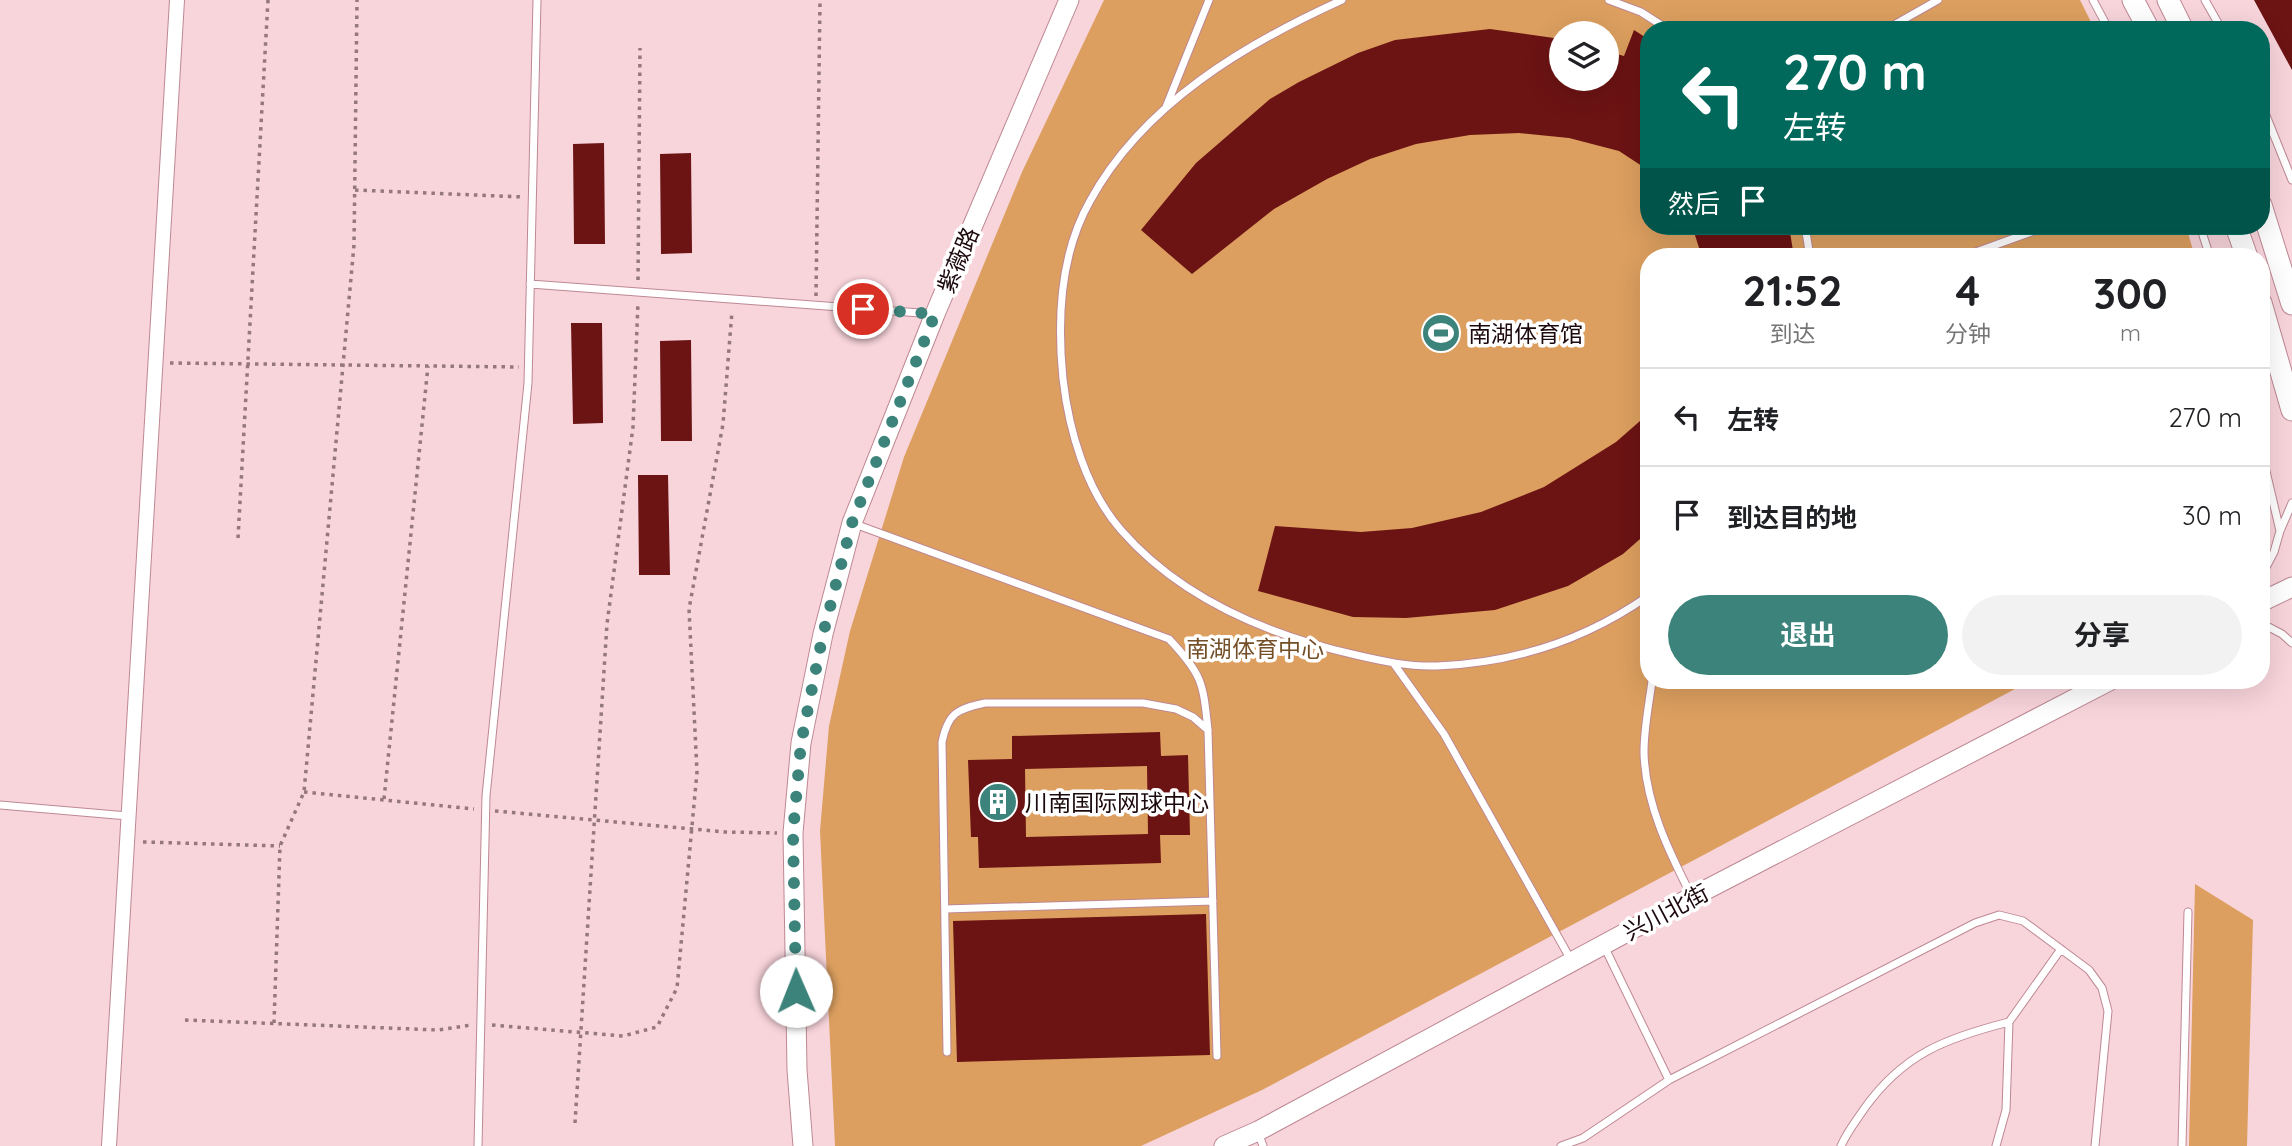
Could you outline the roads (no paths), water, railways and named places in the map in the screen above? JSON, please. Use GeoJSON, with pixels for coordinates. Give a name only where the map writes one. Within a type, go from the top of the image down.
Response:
{"type":"FeatureCollection","features":[{"type":"Feature","properties":{"kind":"main road","name":"紫薇路"},"geometry":{"type":"LineString","coordinates":[[803,1146],[797,1070],[793,833],[801,743],[823,634],[852,523],[935,314],[1069,0]]}},
{"type":"Feature","properties":{"kind":"main road"},"geometry":{"type":"LineString","coordinates":[[2133,0],[2144,21]]}},
{"type":"Feature","properties":{"kind":"main road"},"geometry":{"type":"LineString","coordinates":[[2168,0],[2178,21]]}},
{"type":"Feature","properties":{"kind":"main road"},"geometry":{"type":"LineString","coordinates":[[2270,234],[2292,304]]}},
{"type":"Feature","properties":{"kind":"main road"},"geometry":{"type":"LineString","coordinates":[[2270,334],[2292,410]]}},
{"type":"Feature","properties":{"kind":"main road"},"geometry":{"type":"LineString","coordinates":[[2270,598],[2292,587]]}},
{"type":"Feature","properties":{"kind":"main road","name":"兴川北街"},"geometry":{"type":"LineString","coordinates":[[1224,1146],[1260,1139],[1572,961],[2094,689]]}},
{"type":"Feature","properties":{"kind":"street"},"geometry":{"type":"LineString","coordinates":[[109,1146],[177,0]]}},
{"type":"Feature","properties":{"kind":"lane"},"geometry":{"type":"LineString","coordinates":[[478,1146],[485,810],[528,368],[537,0]]}},
{"type":"Feature","properties":{"kind":"lane"},"geometry":{"type":"LineString","coordinates":[[1166,109],[1209,0]]}},
{"type":"Feature","properties":{"kind":"lane"},"geometry":{"type":"LineString","coordinates":[[1342,0],[1272,34],[1198,82],[1129,145],[1090,201],[1072,247],[1061,302],[1061,353],[1066,405],[1091,480],[1120,529],[1188,590],[1278,633],[1394,664],[1434,666],[1469,663],[1556,645],[1596,629],[1640,601]]}},
{"type":"Feature","properties":{"kind":"lane"},"geometry":{"type":"LineString","coordinates":[[1609,0],[1641,12],[1655,21]]}},
{"type":"Feature","properties":{"kind":"lane"},"geometry":{"type":"LineString","coordinates":[[1901,21],[1938,0]]}},
{"type":"Feature","properties":{"kind":"lane"},"geometry":{"type":"LineString","coordinates":[[2093,0],[2104,21]]}},
{"type":"Feature","properties":{"kind":"lane"},"geometry":{"type":"LineString","coordinates":[[2205,0],[2217,21]]}},
{"type":"Feature","properties":{"kind":"lane"},"geometry":{"type":"LineString","coordinates":[[2270,125],[2292,180]]}},
{"type":"Feature","properties":{"kind":"lane"},"geometry":{"type":"LineString","coordinates":[[1987,248],[2023,235]]}},
{"type":"Feature","properties":{"kind":"lane"},"geometry":{"type":"LineString","coordinates":[[530,284],[935,314]]}},
{"type":"Feature","properties":{"kind":"lane"},"geometry":{"type":"LineString","coordinates":[[2270,488],[2280,531]]}},
{"type":"Feature","properties":{"kind":"lane"},"geometry":{"type":"LineString","coordinates":[[2270,560],[2292,503]]}},
{"type":"Feature","properties":{"kind":"lane"},"geometry":{"type":"LineString","coordinates":[[852,523],[1169,639],[1195,666],[1204,686],[1208,730],[1217,1056]]}},
{"type":"Feature","properties":{"kind":"lane"},"geometry":{"type":"LineString","coordinates":[[2270,628],[2292,643]]}},
{"type":"Feature","properties":{"kind":"lane"},"geometry":{"type":"LineString","coordinates":[[1394,664],[1444,734],[1572,961]]}},
{"type":"Feature","properties":{"kind":"lane"},"geometry":{"type":"LineString","coordinates":[[1651,689],[1644,752],[1652,801],[1669,853],[1692,897]]}},
{"type":"Feature","properties":{"kind":"lane"},"geometry":{"type":"LineString","coordinates":[[947,1052],[943,742],[946,722],[961,709],[985,703],[1143,703],[1176,709],[1193,717],[1208,730]]}},
{"type":"Feature","properties":{"kind":"lane"},"geometry":{"type":"LineString","coordinates":[[0,805],[129,816]]}},
{"type":"Feature","properties":{"kind":"lane"},"geometry":{"type":"LineString","coordinates":[[945,909],[1213,901]]}},
{"type":"Feature","properties":{"kind":"lane"},"geometry":{"type":"LineString","coordinates":[[2182,1146],[2188,912]]}},
{"type":"Feature","properties":{"kind":"lane"},"geometry":{"type":"LineString","coordinates":[[1562,1146],[1584,1142],[1669,1080],[1975,923],[2000,915],[2023,921],[2089,970],[2102,988],[2108,1011],[2095,1146]]}},
{"type":"Feature","properties":{"kind":"lane"},"geometry":{"type":"LineString","coordinates":[[1604,945],[1669,1080]]}},
{"type":"Feature","properties":{"kind":"lane"},"geometry":{"type":"LineString","coordinates":[[1996,1146],[2006,1110],[2009,1023],[2061,949]]}},
{"type":"Feature","properties":{"kind":"lane"},"geometry":{"type":"LineString","coordinates":[[1842,1146],[1879,1087],[1918,1054],[1961,1034],[2009,1023]]}},
{"type":"Feature","properties":{"kind":"place","name":"南湖体育馆"},"geometry":{"type":"Point","coordinates":[1441,333]}},
{"type":"Feature","properties":{"kind":"place","name":"川南国际网球中心"},"geometry":{"type":"Point","coordinates":[998,802]}},
{"type":"Feature","properties":{"kind":"park label","name":"南湖体育中心"},"geometry":{"type":"Point","coordinates":[1255,648]}}]}
